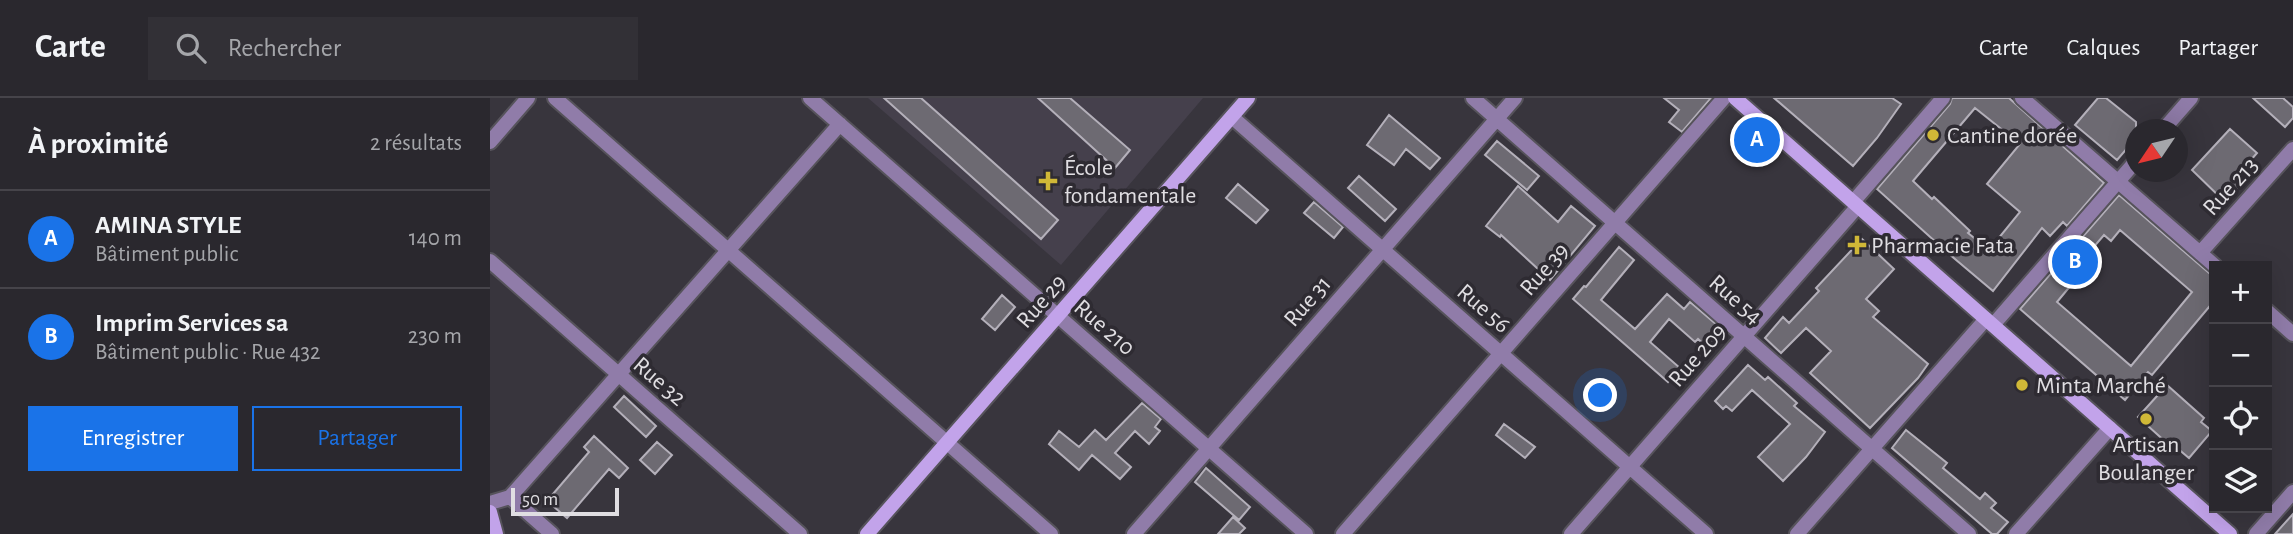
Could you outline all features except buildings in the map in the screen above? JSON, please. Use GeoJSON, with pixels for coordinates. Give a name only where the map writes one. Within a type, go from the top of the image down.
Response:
{"type":"FeatureCollection","features":[{"type":"Feature","properties":{"kind":"main road","name":"Rue 29"},"geometry":{"type":"LineString","coordinates":[[867,534],[1248,98]]}},
{"type":"Feature","properties":{"kind":"main road"},"geometry":{"type":"LineString","coordinates":[[1735,98],[2230,534]]}},
{"type":"Feature","properties":{"kind":"street"},"geometry":{"type":"LineString","coordinates":[[490,142],[528,98]]}},
{"type":"Feature","properties":{"kind":"street"},"geometry":{"type":"LineString","coordinates":[[555,98],[1051,534]]}},
{"type":"Feature","properties":{"kind":"street","name":"Rue 210"},"geometry":{"type":"LineString","coordinates":[[810,98],[1306,534]]}},
{"type":"Feature","properties":{"kind":"street","name":"Rue 54"},"geometry":{"type":"LineString","coordinates":[[1473,98],[1969,534]]}},
{"type":"Feature","properties":{"kind":"street","name":"Rue 31"},"geometry":{"type":"LineString","coordinates":[[1134,534],[1515,98]]}},
{"type":"Feature","properties":{"kind":"street","name":"Rue 39"},"geometry":{"type":"LineString","coordinates":[[1343,534],[1724,98]]}},
{"type":"Feature","properties":{"kind":"street"},"geometry":{"type":"LineString","coordinates":[[2022,98],[2210,261]]}},
{"type":"Feature","properties":{"kind":"street"},"geometry":{"type":"LineString","coordinates":[[2173,119],[2191,98]]}},
{"type":"Feature","properties":{"kind":"street","name":"Rue 209"},"geometry":{"type":"LineString","coordinates":[[1571,534],[1744,336],[1940,99]]}},
{"type":"Feature","properties":{"kind":"street","name":"Rue 56"},"geometry":{"type":"LineString","coordinates":[[1232,117],[1706,534]]}},
{"type":"Feature","properties":{"kind":"street"},"geometry":{"type":"LineString","coordinates":[[490,503],[510,498],[841,124]]}},
{"type":"Feature","properties":{"kind":"street","name":"Rue 213"},"geometry":{"type":"LineString","coordinates":[[2200,253],[2293,149]]}},
{"type":"Feature","properties":{"kind":"street"},"geometry":{"type":"LineString","coordinates":[[1797,534],[2125,173]]}},
{"type":"Feature","properties":{"kind":"street","name":"Rue 32"},"geometry":{"type":"LineString","coordinates":[[490,261],[800,534]]}},
{"type":"Feature","properties":{"kind":"street"},"geometry":{"type":"LineString","coordinates":[[2272,315],[2292,329]]}},
{"type":"Feature","properties":{"kind":"street"},"geometry":{"type":"LineString","coordinates":[[2016,534],[2109,428]]}},
{"type":"Feature","properties":{"kind":"street"},"geometry":{"type":"LineString","coordinates":[[2256,534],[2293,492]]}},
{"type":"Feature","properties":{"kind":"street"},"geometry":{"type":"LineString","coordinates":[[510,498],[552,534]]}},
{"type":"Feature","properties":{"kind":"shaded area","name":"École fondamentale"},"geometry":{"type":"Polygon","coordinates":[[[868,98],[1203,98],[1061,265],[868,98]]]}},
{"type":"Feature","properties":{"kind":"place","name":"Cantine dorée"},"geometry":{"type":"Point","coordinates":[1933,135]}},
{"type":"Feature","properties":{"kind":"place","name":"AMINA STYLE"},"geometry":{"type":"Point","coordinates":[1757,140]}},
{"type":"Feature","properties":{"kind":"place","name":"École fondamentale"},"geometry":{"type":"Point","coordinates":[1048,181]}},
{"type":"Feature","properties":{"kind":"place","name":"Pharmacie Fata"},"geometry":{"type":"Point","coordinates":[1857,245]}},
{"type":"Feature","properties":{"kind":"place","name":"Imprim Services sa"},"geometry":{"type":"Point","coordinates":[2075,262]}},
{"type":"Feature","properties":{"kind":"place","name":"Minta Marché"},"geometry":{"type":"Point","coordinates":[2022,385]}},
{"type":"Feature","properties":{"kind":"place","name":"Artisan Boulanger"},"geometry":{"type":"Point","coordinates":[2146,419]}}]}
